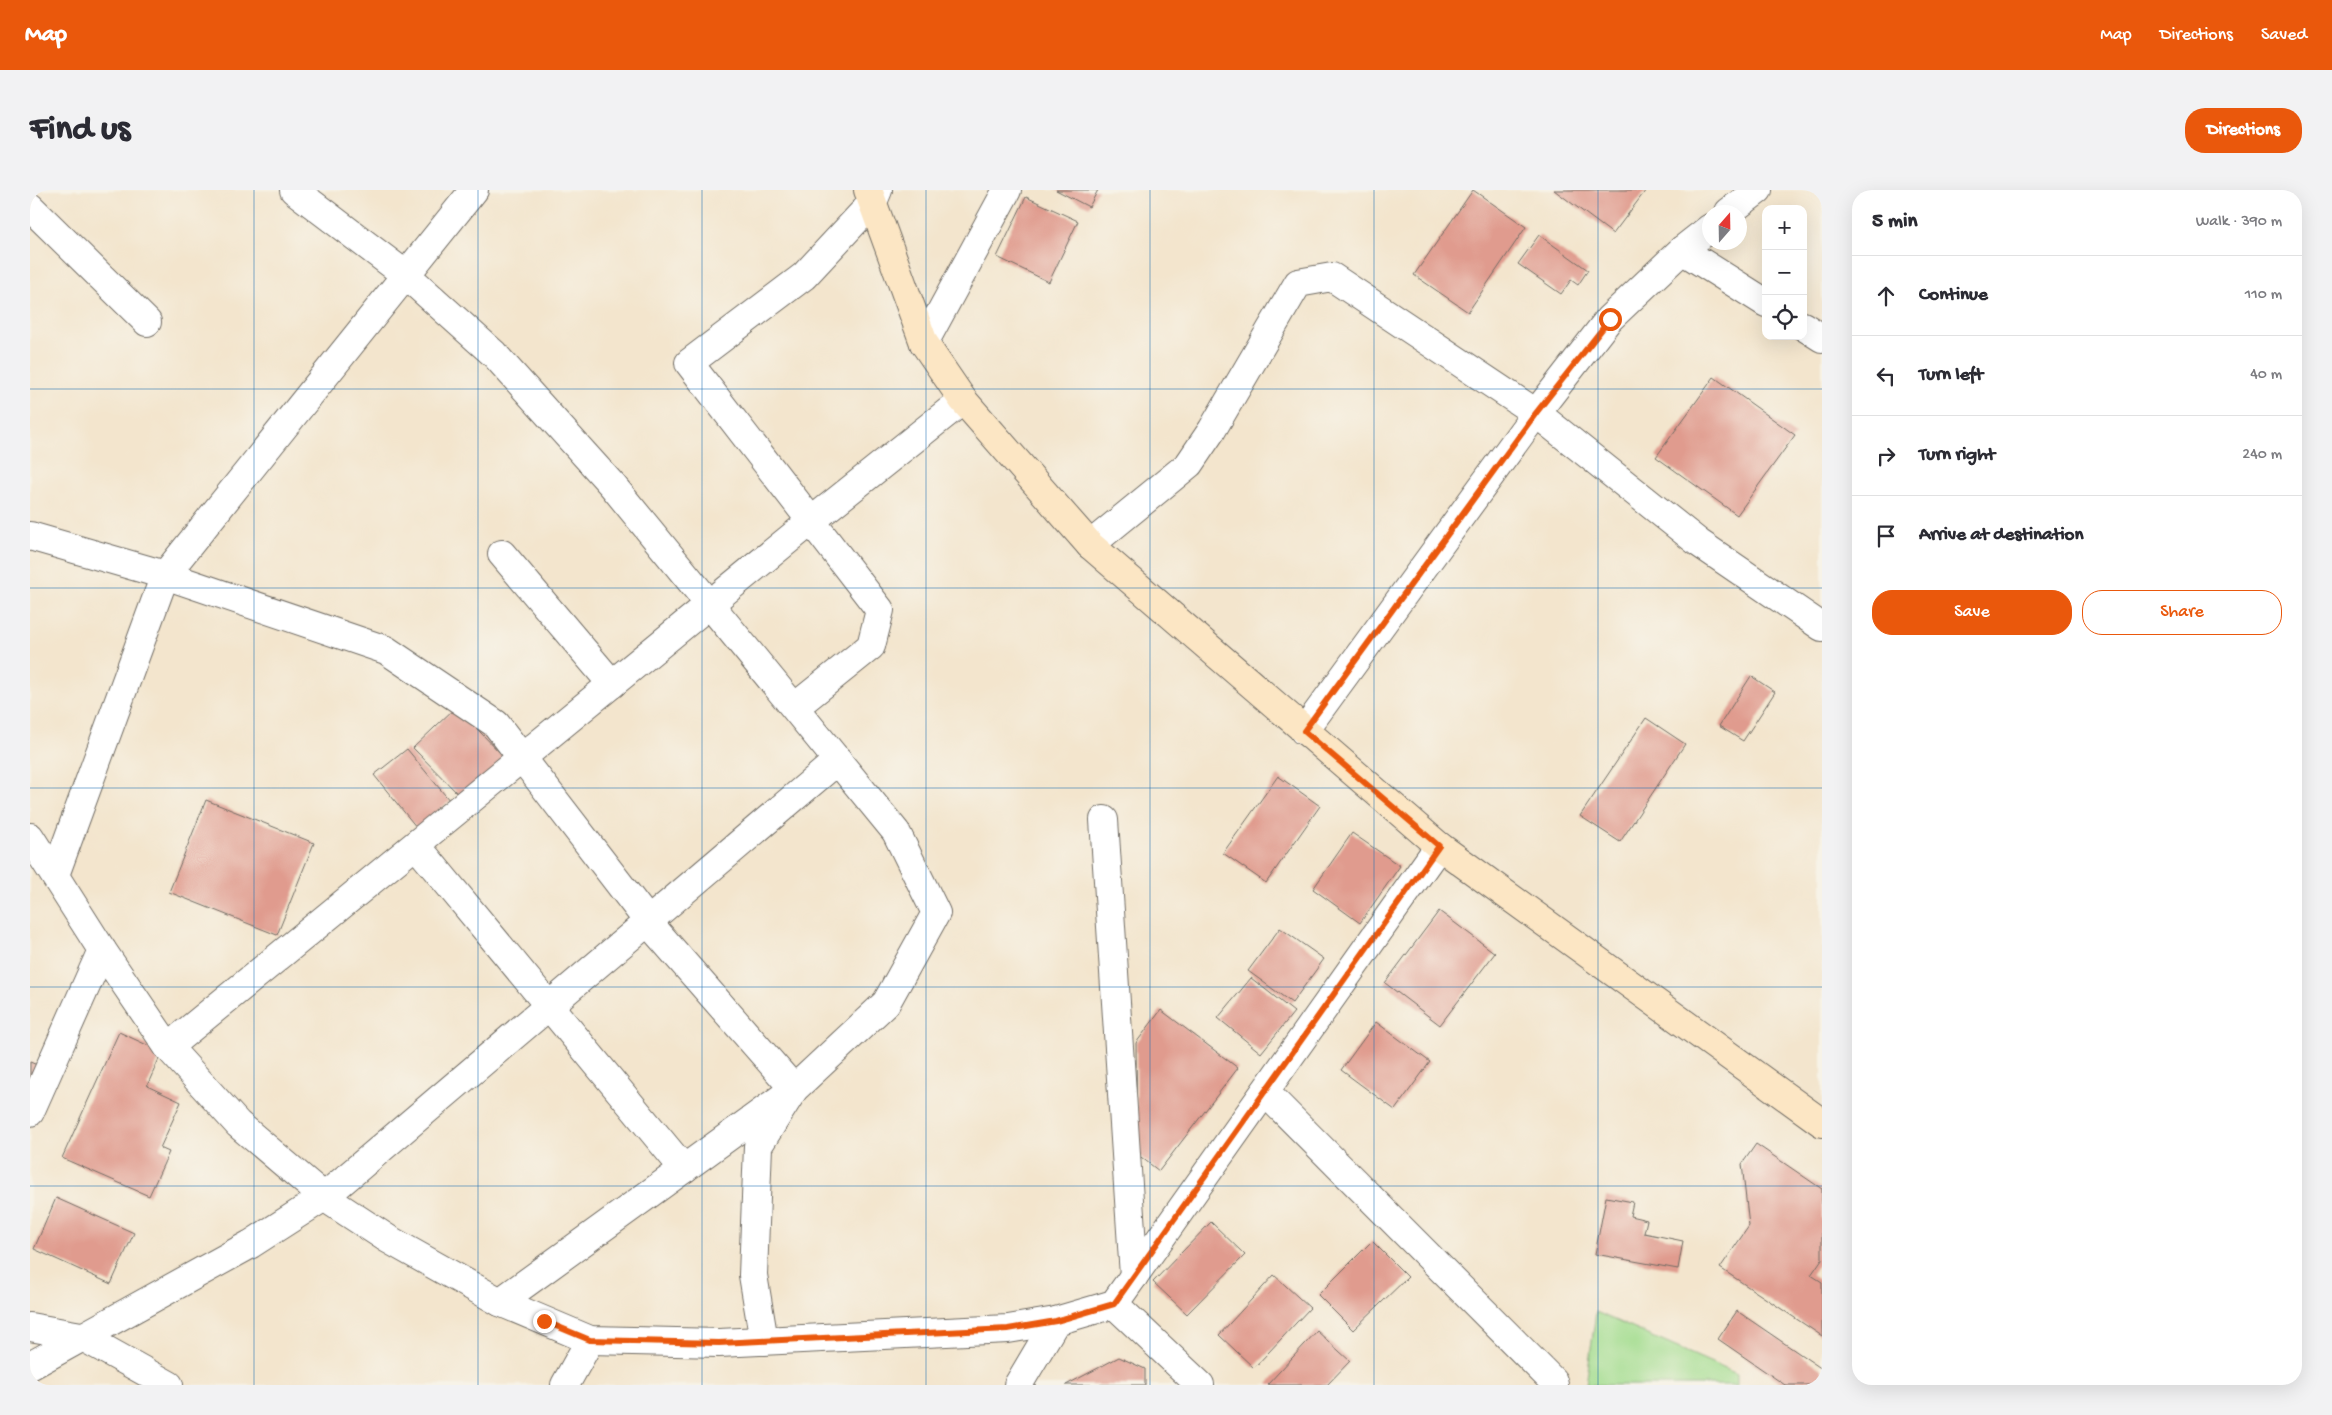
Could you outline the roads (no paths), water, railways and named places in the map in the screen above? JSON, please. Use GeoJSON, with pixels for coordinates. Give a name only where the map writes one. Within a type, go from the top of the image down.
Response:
{"type":"FeatureCollection","features":[{"type":"Feature","properties":{"kind":"main road"},"geometry":{"type":"LineString","coordinates":[[873,194],[924,343],[964,400],[1090,545],[1439,846],[1820,1118]]}},
{"type":"Feature","properties":{"kind":"street"},"geometry":{"type":"LineString","coordinates":[[294,190],[406,274],[494,354],[613,486],[896,832],[936,913],[886,1003],[794,1090],[500,1302]]}},
{"type":"Feature","properties":{"kind":"street"},"geometry":{"type":"LineString","coordinates":[[54,875],[165,575],[474,190]]}},
{"type":"Feature","properties":{"kind":"street"},"geometry":{"type":"LineString","coordinates":[[924,343],[1007,190]]}},
{"type":"Feature","properties":{"kind":"street"},"geometry":{"type":"LineString","coordinates":[[1738,205],[1758,190]]}},
{"type":"Feature","properties":{"kind":"street"},"geometry":{"type":"LineString","coordinates":[[795,708],[871,646],[880,610],[810,522],[689,363],[804,276],[873,194]]}},
{"type":"Feature","properties":{"kind":"street"},"geometry":{"type":"LineString","coordinates":[[30,207],[147,322]]}},
{"type":"Feature","properties":{"kind":"street"},"geometry":{"type":"LineString","coordinates":[[1304,731],[1536,413],[1610,319],[1682,250],[1702,234]]}},
{"type":"Feature","properties":{"kind":"street"},"geometry":{"type":"LineString","coordinates":[[1682,250],[1762,300]]}},
{"type":"Feature","properties":{"kind":"street"},"geometry":{"type":"LineString","coordinates":[[1090,545],[1190,464],[1298,283],[1332,277],[1536,413],[1699,543],[1822,628]]}},
{"type":"Feature","properties":{"kind":"street"},"geometry":{"type":"LineString","coordinates":[[1807,329],[1822,338]]}},
{"type":"Feature","properties":{"kind":"street"},"geometry":{"type":"LineString","coordinates":[[168,1047],[810,522],[964,400]]}},
{"type":"Feature","properties":{"kind":"street"},"geometry":{"type":"LineString","coordinates":[[30,536],[165,575],[386,650],[496,724],[649,921],[794,1090]]}},
{"type":"Feature","properties":{"kind":"street"},"geometry":{"type":"LineString","coordinates":[[502,554],[612,684]]}},
{"type":"Feature","properties":{"kind":"street"},"geometry":{"type":"LineString","coordinates":[[30,1366],[81,1336],[251,1244],[324,1197],[838,760]]}},
{"type":"Feature","properties":{"kind":"street"},"geometry":{"type":"LineString","coordinates":[[1104,820],[1134,1276]]}},
{"type":"Feature","properties":{"kind":"street"},"geometry":{"type":"LineString","coordinates":[[30,837],[102,950],[168,1047],[238,1124],[324,1197],[388,1239],[500,1302],[590,1340],[719,1343],[1008,1329],[1056,1321],[1114,1304],[1439,846]]}},
{"type":"Feature","properties":{"kind":"street"},"geometry":{"type":"LineString","coordinates":[[416,845],[684,1170]]}},
{"type":"Feature","properties":{"kind":"street"},"geometry":{"type":"LineString","coordinates":[[30,1112],[102,950]]}},
{"type":"Feature","properties":{"kind":"street"},"geometry":{"type":"LineString","coordinates":[[764,1341],[753,1275],[758,1146],[794,1090]]}},
{"type":"Feature","properties":{"kind":"street"},"geometry":{"type":"LineString","coordinates":[[1265,1092],[1553,1381],[1554,1385]]}},
{"type":"Feature","properties":{"kind":"street"},"geometry":{"type":"LineString","coordinates":[[1114,1304],[1200,1385]]}},
{"type":"Feature","properties":{"kind":"street"},"geometry":{"type":"LineString","coordinates":[[1018,1385],[1056,1321]]}},
{"type":"Feature","properties":{"kind":"street"},"geometry":{"type":"LineString","coordinates":[[30,1327],[81,1336],[169,1385]]}},
{"type":"Feature","properties":{"kind":"street"},"geometry":{"type":"LineString","coordinates":[[565,1385],[590,1340]]}}]}
